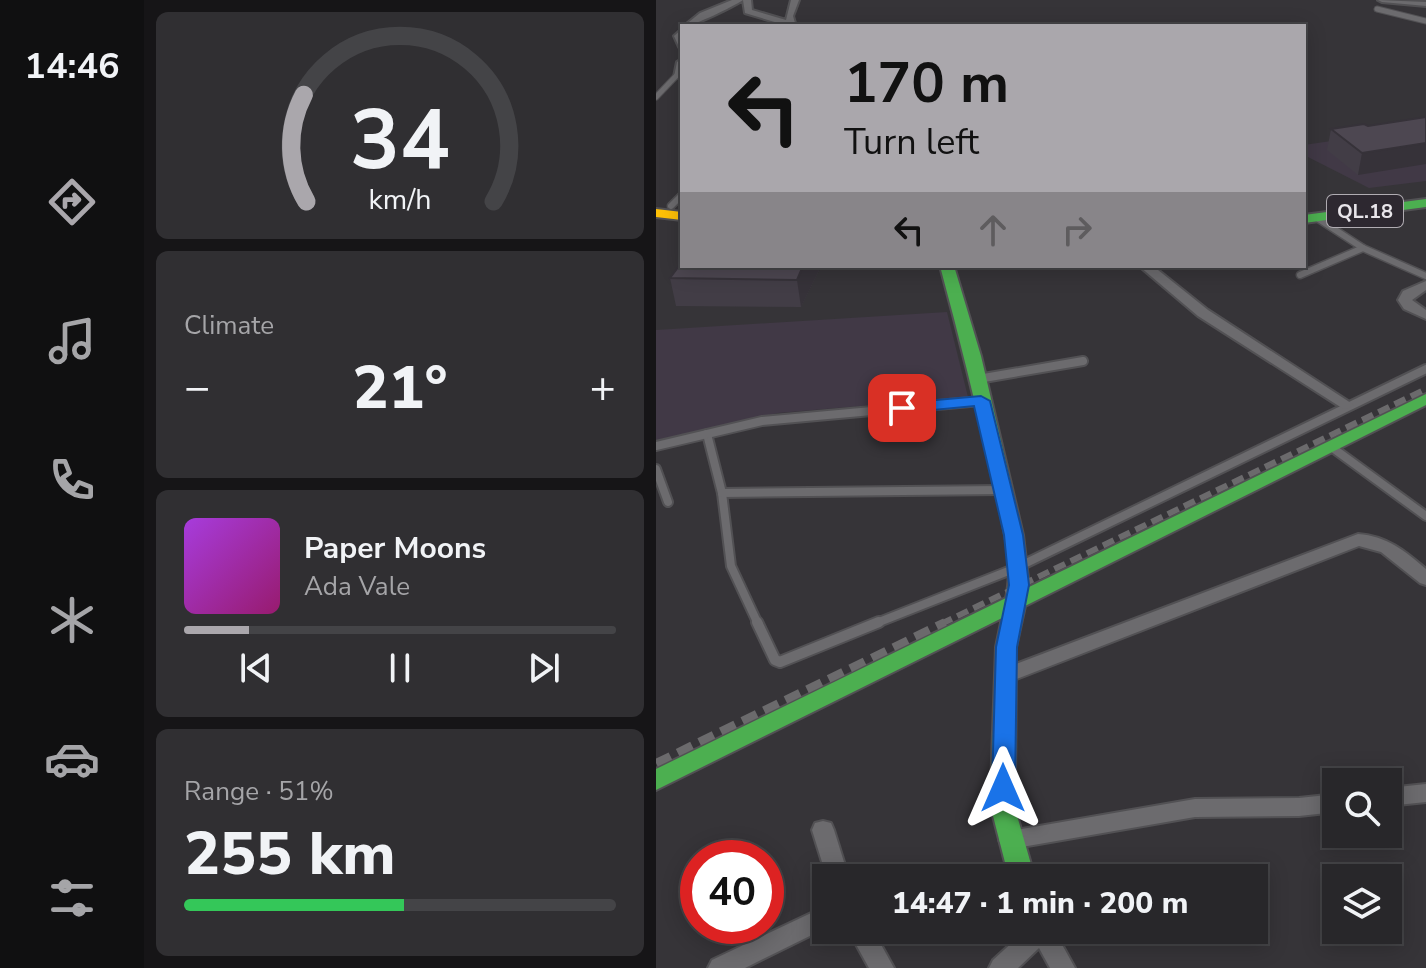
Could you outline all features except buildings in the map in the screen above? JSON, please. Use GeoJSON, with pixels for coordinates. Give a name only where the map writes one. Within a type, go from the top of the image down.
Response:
{"type":"FeatureCollection","features":[{"type":"Feature","properties":{"kind":"main road","name":"QL.18"},"geometry":{"type":"LineString","coordinates":[[1307,212],[1426,191]]}},
{"type":"Feature","properties":{"kind":"main road","name":"QL.18"},"geometry":{"type":"LineString","coordinates":[[1307,212],[1426,203]]}},
{"type":"Feature","properties":{"kind":"main road"},"geometry":{"type":"LineString","coordinates":[[948,268],[1014,535],[1019,585],[1006,647],[1003,788],[1010,840],[1018,864]]}},
{"type":"Feature","properties":{"kind":"main road"},"geometry":{"type":"LineString","coordinates":[[656,780],[1094,560],[1426,399]]}},
{"type":"Feature","properties":{"kind":"street"},"geometry":{"type":"LineString","coordinates":[[691,24],[703,15],[739,0]]}},
{"type":"Feature","properties":{"kind":"street"},"geometry":{"type":"LineString","coordinates":[[747,0],[748,11],[791,24]]}},
{"type":"Feature","properties":{"kind":"street"},"geometry":{"type":"LineString","coordinates":[[793,24],[789,16],[795,0]]}},
{"type":"Feature","properties":{"kind":"street"},"geometry":{"type":"LineString","coordinates":[[1382,0],[1426,4]]}},
{"type":"Feature","properties":{"kind":"street"},"geometry":{"type":"LineString","coordinates":[[1147,268],[1203,313],[1347,405]]}},
{"type":"Feature","properties":{"kind":"street"},"geometry":{"type":"LineString","coordinates":[[1426,285],[1408,294],[1405,300],[1409,306],[1426,315]]}},
{"type":"Feature","properties":{"kind":"street"},"geometry":{"type":"LineString","coordinates":[[1007,675],[1358,540],[1384,544],[1426,579]]}},
{"type":"Feature","properties":{"kind":"street"},"geometry":{"type":"LineString","coordinates":[[1402,796],[1426,793]]}},
{"type":"Feature","properties":{"kind":"street"},"geometry":{"type":"LineString","coordinates":[[1010,840],[1195,808],[1322,805]]}},
{"type":"Feature","properties":{"kind":"street"},"geometry":{"type":"LineString","coordinates":[[823,830],[834,864]]}},
{"type":"Feature","properties":{"kind":"street"},"geometry":{"type":"LineString","coordinates":[[720,968],[812,924]]}},
{"type":"Feature","properties":{"kind":"street"},"geometry":{"type":"LineString","coordinates":[[868,944],[882,968]]}},
{"type":"Feature","properties":{"kind":"street"},"geometry":{"type":"LineString","coordinates":[[1001,968],[1026,944]]}},
{"type":"Feature","properties":{"kind":"street"},"geometry":{"type":"LineString","coordinates":[[1049,944],[1063,968]]}},
{"type":"Feature","properties":{"kind":"lane"},"geometry":{"type":"LineString","coordinates":[[1377,9],[1426,21]]}},
{"type":"Feature","properties":{"kind":"lane"},"geometry":{"type":"LineString","coordinates":[[656,97],[679,75]]}},
{"type":"Feature","properties":{"kind":"lane"},"geometry":{"type":"LineString","coordinates":[[1307,212],[1363,248],[1426,276]]}},
{"type":"Feature","properties":{"kind":"lane"},"geometry":{"type":"LineString","coordinates":[[1300,275],[1363,248]]}},
{"type":"Feature","properties":{"kind":"lane"},"geometry":{"type":"LineString","coordinates":[[977,379],[1083,361]]}},
{"type":"Feature","properties":{"kind":"lane"},"geometry":{"type":"LineString","coordinates":[[707,434],[722,493],[731,566],[777,661],[1016,568],[1426,369]]}},
{"type":"Feature","properties":{"kind":"lane"},"geometry":{"type":"LineString","coordinates":[[656,446],[762,421],[981,401]]}},
{"type":"Feature","properties":{"kind":"lane"},"geometry":{"type":"LineString","coordinates":[[1329,446],[1426,516]]}},
{"type":"Feature","properties":{"kind":"lane"},"geometry":{"type":"LineString","coordinates":[[656,469],[668,502]]}},
{"type":"Feature","properties":{"kind":"lane"},"geometry":{"type":"LineString","coordinates":[[722,493],[1002,490]]}},
{"type":"Feature","properties":{"kind":"shaded area"},"geometry":{"type":"Polygon","coordinates":[[[1426,127],[1426,181],[1369,188],[1306,156],[1306,145],[1426,127]]]}},
{"type":"Feature","properties":{"kind":"shaded area"},"geometry":{"type":"Polygon","coordinates":[[[947,312],[968,397],[778,413],[656,440],[656,330],[947,312]]]}},
{"type":"Feature","properties":{"kind":"railway"},"geometry":{"type":"LineString","coordinates":[[941,624],[1426,389]]}},
{"type":"Feature","properties":{"kind":"railway"},"geometry":{"type":"LineString","coordinates":[[656,763],[945,622]]}},
{"type":"Feature","properties":{"kind":"traffic: fast"},"geometry":{"type":"LineString","coordinates":[[1306,219],[1426,203]]}},
{"type":"Feature","properties":{"kind":"traffic: fast"},"geometry":{"type":"LineString","coordinates":[[948,268],[973,356],[1014,535],[1019,585],[1006,647],[1003,788],[1004,812],[1018,864]]}},
{"type":"Feature","properties":{"kind":"traffic: fast"},"geometry":{"type":"LineString","coordinates":[[656,780],[1426,399]]}},
{"type":"Feature","properties":{"kind":"traffic: slow"},"geometry":{"type":"LineString","coordinates":[[656,213],[680,216]]}},
{"type":"Feature","properties":{"kind":"route"},"geometry":{"type":"LineString","coordinates":[[902,408],[981,401],[1014,535],[1019,585],[1006,647],[1003,788]]}}]}
